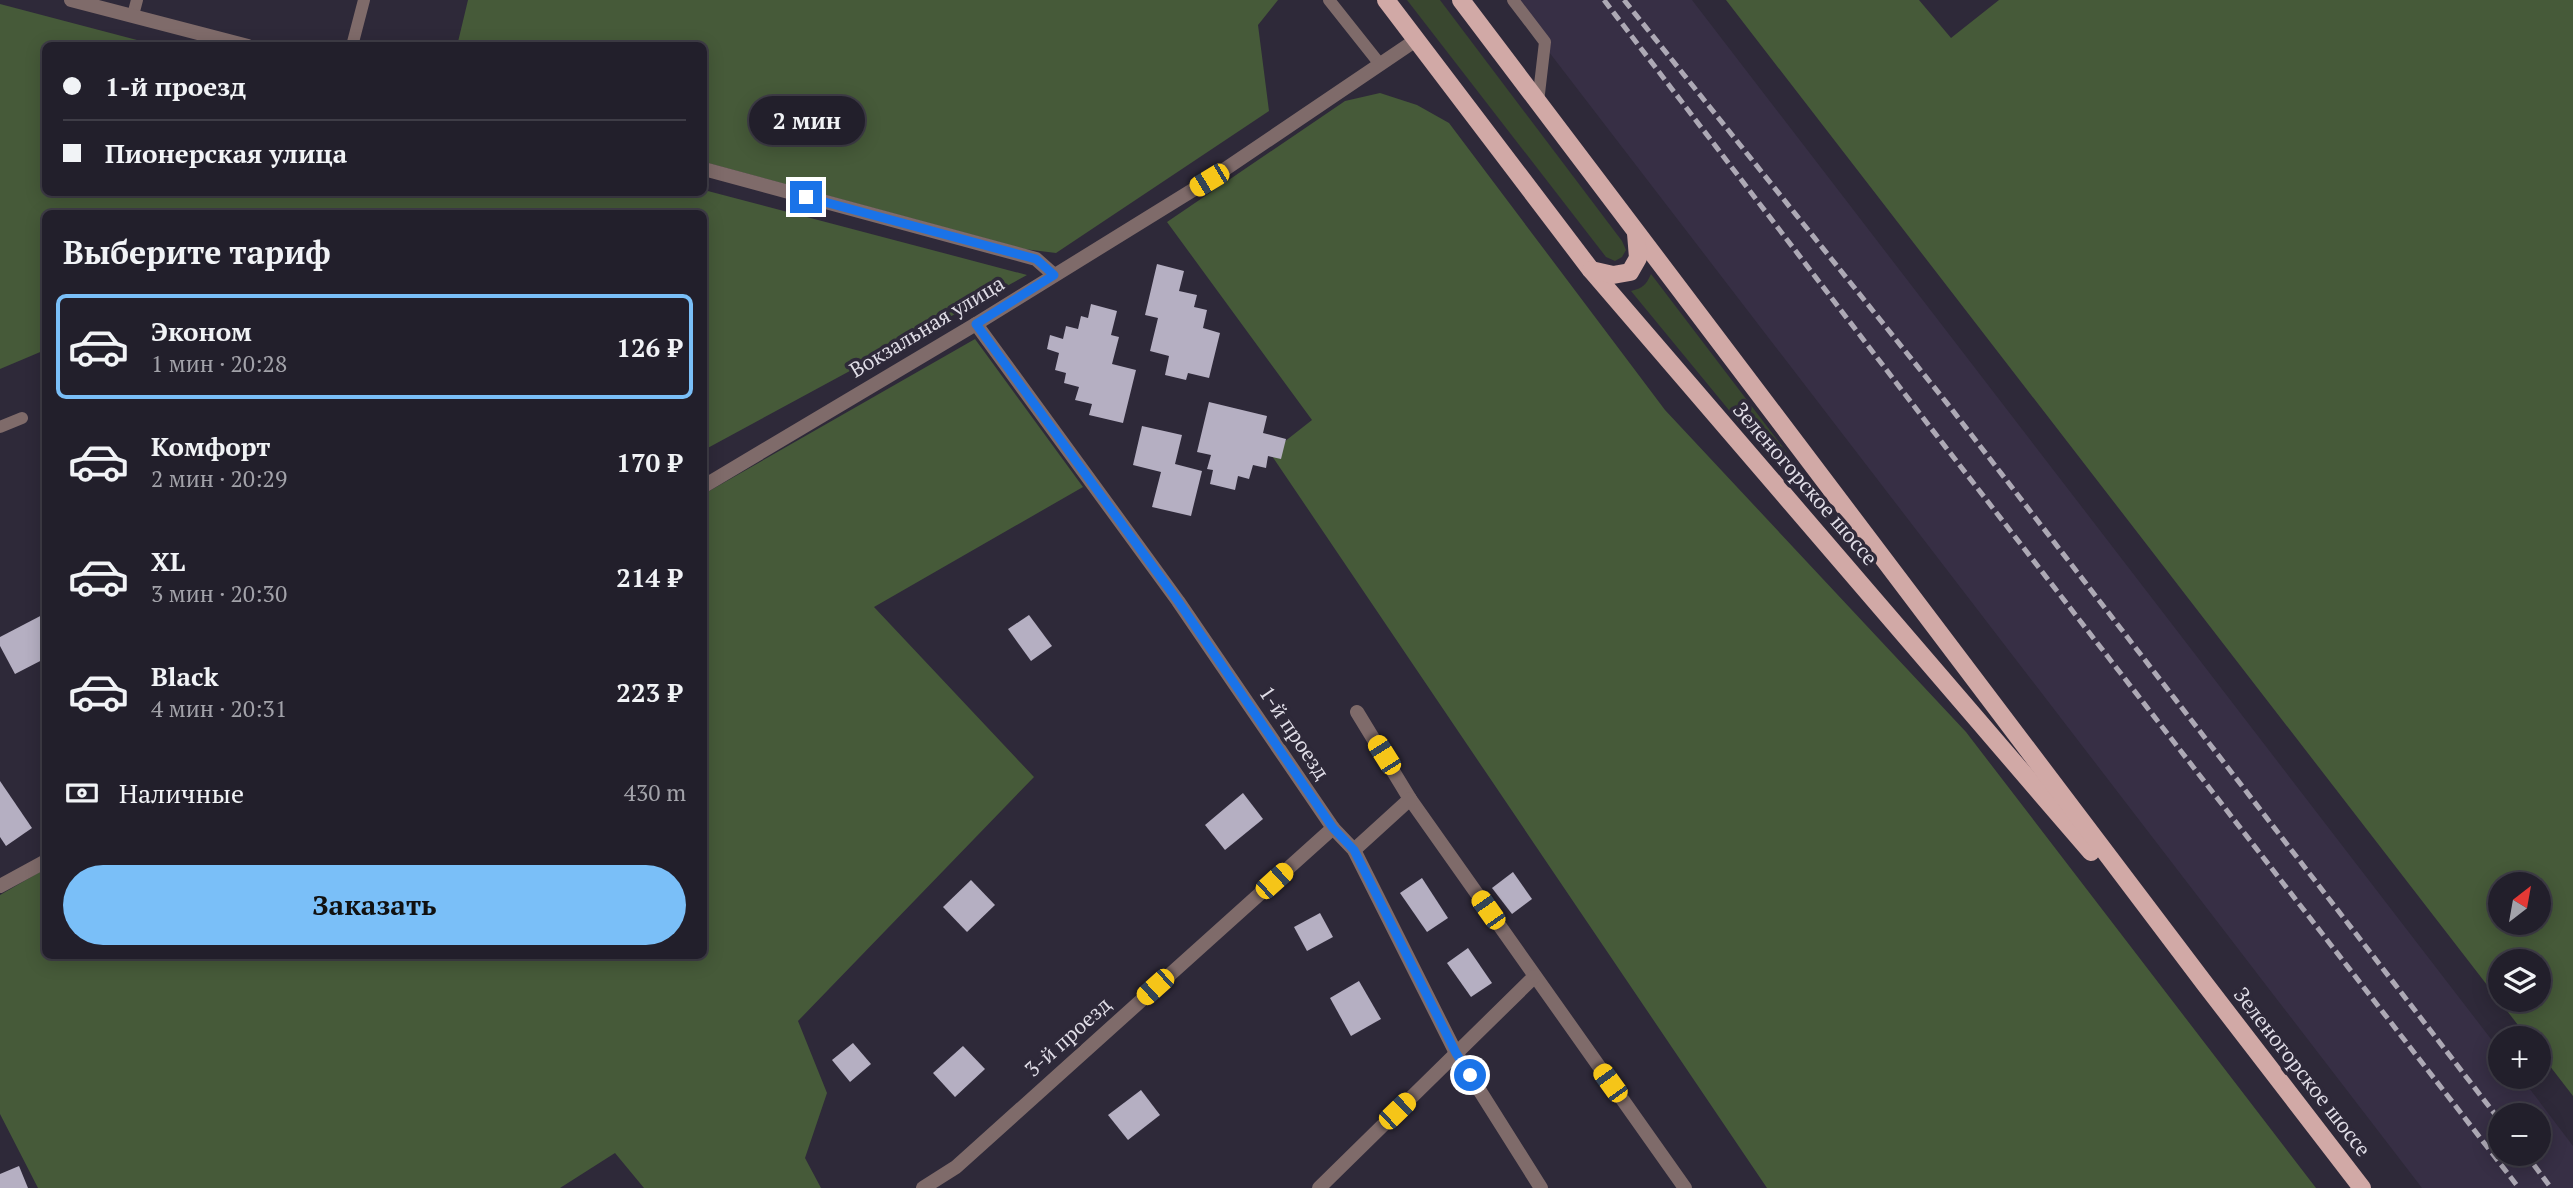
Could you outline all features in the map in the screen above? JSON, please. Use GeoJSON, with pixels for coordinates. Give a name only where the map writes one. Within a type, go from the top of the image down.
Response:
{"type":"FeatureCollection","features":[{"type":"Feature","properties":{"kind":"main road","name":"Зеленогорское шоссе"},"geometry":{"type":"LineString","coordinates":[[1386,0],[1591,270],[2205,984]]}},
{"type":"Feature","properties":{"kind":"main road","name":"Зеленогорское шоссе"},"geometry":{"type":"LineString","coordinates":[[1461,0],[2362,1188]]}},
{"type":"Feature","properties":{"kind":"main road"},"geometry":{"type":"LineString","coordinates":[[1591,270],[1613,275],[1630,272],[1638,258],[1636,233]]}},
{"type":"Feature","properties":{"kind":"street"},"geometry":{"type":"LineString","coordinates":[[71,0],[233,42]]}},
{"type":"Feature","properties":{"kind":"street","name":"Вокзальная улица"},"geometry":{"type":"LineString","coordinates":[[707,484],[976,324],[1209,180],[1416,40]]}},
{"type":"Feature","properties":{"kind":"street"},"geometry":{"type":"LineString","coordinates":[[707,170],[1036,259],[1054,275]]}},
{"type":"Feature","properties":{"kind":"street","name":"1-й проезд"},"geometry":{"type":"LineString","coordinates":[[976,324],[1178,601],[1333,828],[1354,850],[1456,1053],[1541,1188]]}},
{"type":"Feature","properties":{"kind":"street"},"geometry":{"type":"LineString","coordinates":[[1357,712],[1410,799],[1685,1188]]}},
{"type":"Feature","properties":{"kind":"street"},"geometry":{"type":"LineString","coordinates":[[1354,850],[1410,799]]}},
{"type":"Feature","properties":{"kind":"street","name":"3-й проезд"},"geometry":{"type":"LineString","coordinates":[[923,1188],[956,1167],[1333,828]]}},
{"type":"Feature","properties":{"kind":"street"},"geometry":{"type":"LineString","coordinates":[[0,886],[42,863]]}},
{"type":"Feature","properties":{"kind":"street"},"geometry":{"type":"LineString","coordinates":[[1319,1188],[1534,977]]}},
{"type":"Feature","properties":{"kind":"lane"},"geometry":{"type":"LineString","coordinates":[[133,15],[137,0]]}},
{"type":"Feature","properties":{"kind":"lane"},"geometry":{"type":"LineString","coordinates":[[353,42],[364,0]]}},
{"type":"Feature","properties":{"kind":"lane"},"geometry":{"type":"LineString","coordinates":[[1329,0],[1380,63]]}},
{"type":"Feature","properties":{"kind":"lane"},"geometry":{"type":"LineString","coordinates":[[1513,0],[1545,41],[1538,102]]}},
{"type":"Feature","properties":{"kind":"lane"},"geometry":{"type":"LineString","coordinates":[[0,427],[22,418]]}},
{"type":"Feature","properties":{"kind":"shaded area"},"geometry":{"type":"Polygon","coordinates":[[[1509,0],[1692,0],[2488,1035],[2488,1089],[2530,1089],[2540,1103],[2488,1103],[2488,1166],[2551,1166],[2551,1117],[2573,1146],[2573,1188],[2422,1188],[1509,0]]]}},
{"type":"Feature","properties":{"kind":"green space"},"geometry":{"type":"Polygon","coordinates":[[[468,0],[1278,0],[1258,25],[1269,111],[1056,253],[1024,249],[707,163],[707,42],[458,42],[468,0]]]}},
{"type":"Feature","properties":{"kind":"green space"},"geometry":{"type":"Polygon","coordinates":[[[1407,0],[1440,0],[1622,241],[1626,250],[1622,257],[1615,261],[1606,257],[1407,0]]]}},
{"type":"Feature","properties":{"kind":"green space"},"geometry":{"type":"Polygon","coordinates":[[[1726,0],[1919,0],[1951,38],[1999,0],[2573,0],[2573,1096],[2551,1068],[2551,1026],[2519,1026],[2508,1012],[2551,1012],[2551,949],[2488,949],[2488,986],[1726,0]]]}},
{"type":"Feature","properties":{"kind":"green space"},"geometry":{"type":"Polygon","coordinates":[[[0,4],[145,42],[42,42],[42,196],[707,196],[707,191],[1027,275],[707,448],[707,210],[42,210],[42,351],[0,369],[0,4]]]}},
{"type":"Feature","properties":{"kind":"green space"},"geometry":{"type":"Polygon","coordinates":[[[1380,93],[1417,105],[1449,123],[1665,410],[1966,732],[2316,1188],[1767,1188],[1270,453],[1312,420],[1167,222],[1345,101],[1380,93]]]}},
{"type":"Feature","properties":{"kind":"green space"},"geometry":{"type":"Polygon","coordinates":[[[1651,274],[1817,492],[1812,496],[1756,443],[1631,291],[1644,286],[1651,274]]]}},
{"type":"Feature","properties":{"kind":"green space"},"geometry":{"type":"Polygon","coordinates":[[[975,339],[1083,487],[874,607],[1034,777],[798,1021],[827,1093],[805,1158],[821,1188],[644,1188],[615,1153],[560,1188],[38,1188],[0,1114],[0,895],[42,871],[42,959],[707,959],[707,492],[975,339]]]}},
{"type":"Feature","properties":{"kind":"building"},"geometry":{"type":"Polygon","coordinates":[[[1157,264],[1184,271],[1179,291],[1197,295],[1194,307],[1207,310],[1203,328],[1220,333],[1209,378],[1188,373],[1186,380],[1165,375],[1169,356],[1150,351],[1158,318],[1145,315],[1157,264]]]}},
{"type":"Feature","properties":{"kind":"building"},"geometry":{"type":"Polygon","coordinates":[[[1091,304],[1117,311],[1111,335],[1119,337],[1112,364],[1136,370],[1123,423],[1089,415],[1092,404],[1075,400],[1079,387],[1064,383],[1066,373],[1055,370],[1059,353],[1047,349],[1050,335],[1063,339],[1066,326],[1078,329],[1081,316],[1088,318],[1091,304]]]}},
{"type":"Feature","properties":{"kind":"building"},"geometry":{"type":"Polygon","coordinates":[[[1209,402],[1267,416],[1263,433],[1286,439],[1281,459],[1268,456],[1266,468],[1253,465],[1249,479],[1238,476],[1235,490],[1210,484],[1213,470],[1207,469],[1211,455],[1197,452],[1209,402]]]}},
{"type":"Feature","properties":{"kind":"building"},"geometry":{"type":"Polygon","coordinates":[[[1142,426],[1182,435],[1175,464],[1202,471],[1191,516],[1152,507],[1161,472],[1133,465],[1142,426]]]}},
{"type":"Feature","properties":{"kind":"building"},"geometry":{"type":"Polygon","coordinates":[[[42,615],[42,660],[15,674],[0,646],[0,637],[42,615]]]}},
{"type":"Feature","properties":{"kind":"building"},"geometry":{"type":"Polygon","coordinates":[[[1029,615],[1052,646],[1031,661],[1008,629],[1029,615]]]}},
{"type":"Feature","properties":{"kind":"building"},"geometry":{"type":"Polygon","coordinates":[[[0,781],[32,828],[6,846],[0,837],[0,781]]]}},
{"type":"Feature","properties":{"kind":"building"},"geometry":{"type":"Polygon","coordinates":[[[1243,793],[1263,819],[1225,850],[1205,825],[1243,793]]]}},
{"type":"Feature","properties":{"kind":"building"},"geometry":{"type":"Polygon","coordinates":[[[1513,872],[1532,899],[1512,914],[1492,888],[1513,872]]]}},
{"type":"Feature","properties":{"kind":"building"},"geometry":{"type":"Polygon","coordinates":[[[1422,878],[1448,918],[1427,932],[1400,893],[1422,878]]]}},
{"type":"Feature","properties":{"kind":"building"},"geometry":{"type":"Polygon","coordinates":[[[971,880],[995,905],[967,932],[943,907],[971,880]]]}},
{"type":"Feature","properties":{"kind":"building"},"geometry":{"type":"Polygon","coordinates":[[[1320,913],[1333,937],[1307,951],[1294,927],[1320,913]]]}},
{"type":"Feature","properties":{"kind":"building"},"geometry":{"type":"Polygon","coordinates":[[[1468,948],[1492,983],[1471,997],[1447,963],[1468,948]]]}},
{"type":"Feature","properties":{"kind":"building"},"geometry":{"type":"Polygon","coordinates":[[[1359,981],[1381,1019],[1351,1036],[1330,998],[1359,981]]]}},
{"type":"Feature","properties":{"kind":"building"},"geometry":{"type":"Polygon","coordinates":[[[853,1043],[871,1064],[850,1082],[832,1060],[853,1043]]]}},
{"type":"Feature","properties":{"kind":"building"},"geometry":{"type":"Polygon","coordinates":[[[963,1046],[985,1069],[955,1097],[933,1073],[963,1046]]]}},
{"type":"Feature","properties":{"kind":"building"},"geometry":{"type":"Polygon","coordinates":[[[1141,1090],[1160,1115],[1128,1140],[1108,1115],[1141,1090]]]}},
{"type":"Feature","properties":{"kind":"building"},"geometry":{"type":"Polygon","coordinates":[[[19,1166],[28,1188],[0,1188],[0,1174],[19,1166]]]}},
{"type":"Feature","properties":{"kind":"railway"},"geometry":{"type":"LineString","coordinates":[[1604,0],[1927,423],[2519,1188]]}},
{"type":"Feature","properties":{"kind":"railway"},"geometry":{"type":"LineString","coordinates":[[1624,0],[1950,407],[2488,1105]]}},
{"type":"Feature","properties":{"kind":"railway"},"geometry":{"type":"LineString","coordinates":[[2535,1166],[2551,1188]]}},
{"type":"Feature","properties":{"kind":"route"},"geometry":{"type":"LineString","coordinates":[[806,197],[1036,259],[1054,275],[976,324],[1178,601],[1333,828],[1354,850],[1456,1053],[1470,1075]]}}]}
